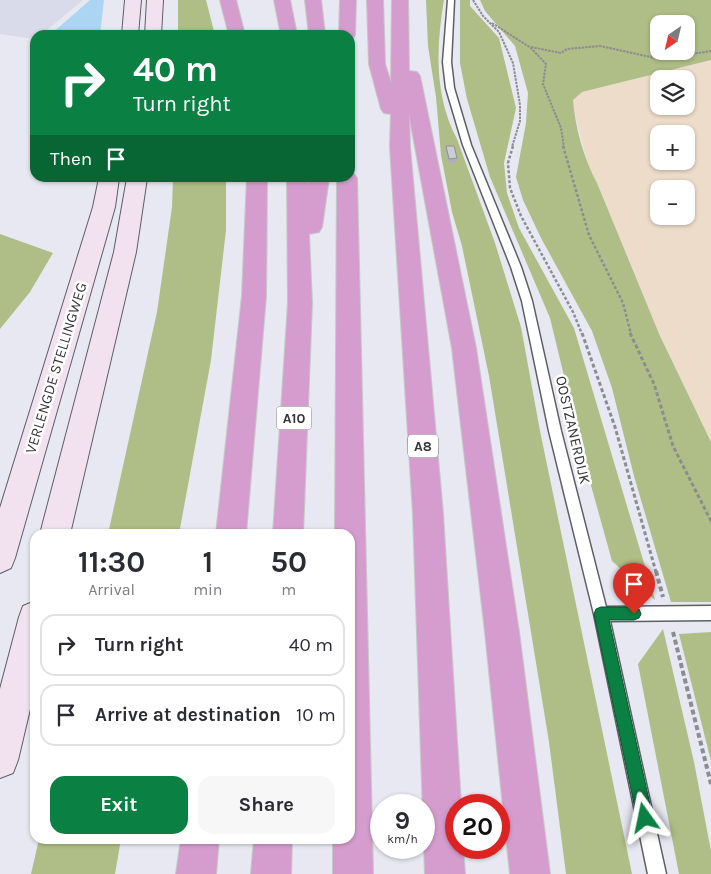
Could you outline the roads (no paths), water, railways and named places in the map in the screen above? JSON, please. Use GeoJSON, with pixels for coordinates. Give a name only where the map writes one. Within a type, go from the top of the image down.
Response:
{"type":"FeatureCollection","features":[{"type":"Feature","properties":{"kind":"highway"},"geometry":{"type":"LineString","coordinates":[[228,0],[236,30]]}},
{"type":"Feature","properties":{"kind":"highway"},"geometry":{"type":"LineString","coordinates":[[282,0],[288,30]]}},
{"type":"Feature","properties":{"kind":"highway"},"geometry":{"type":"LineString","coordinates":[[313,0],[316,30]]}},
{"type":"Feature","properties":{"kind":"highway"},"geometry":{"type":"LineString","coordinates":[[347,30],[348,0]]}},
{"type":"Feature","properties":{"kind":"highway","name":"A8"},"geometry":{"type":"LineString","coordinates":[[375,0],[377,64],[400,146]]}},
{"type":"Feature","properties":{"kind":"highway","name":"A8"},"geometry":{"type":"LineString","coordinates":[[400,0],[400,146],[428,514],[445,874]]}},
{"type":"Feature","properties":{"kind":"highway","name":"A8"},"geometry":{"type":"LineString","coordinates":[[400,23],[418,104],[464,348],[502,632],[530,874]]}},
{"type":"Feature","properties":{"kind":"highway"},"geometry":{"type":"LineString","coordinates":[[231,529],[254,296],[257,182]]}},
{"type":"Feature","properties":{"kind":"highway","name":"A10"},"geometry":{"type":"LineString","coordinates":[[288,529],[300,303],[297,182]]}},
{"type":"Feature","properties":{"kind":"highway","name":"A10"},"geometry":{"type":"LineString","coordinates":[[300,303],[318,182]]}},
{"type":"Feature","properties":{"kind":"highway"},"geometry":{"type":"LineString","coordinates":[[347,182],[350,529]]}},
{"type":"Feature","properties":{"kind":"highway"},"geometry":{"type":"LineString","coordinates":[[196,874],[199,844]]}},
{"type":"Feature","properties":{"kind":"highway"},"geometry":{"type":"LineString","coordinates":[[271,874],[273,844]]}},
{"type":"Feature","properties":{"kind":"highway"},"geometry":{"type":"LineString","coordinates":[[353,844],[353,874]]}},
{"type":"Feature","properties":{"kind":"main road"},"geometry":{"type":"LineString","coordinates":[[130,30],[133,0]]}},
{"type":"Feature","properties":{"kind":"main road"},"geometry":{"type":"LineString","coordinates":[[153,30],[155,0]]}},
{"type":"Feature","properties":{"kind":"main road","name":"VERLENGDE STELLINGWEG"},"geometry":{"type":"LineString","coordinates":[[0,558],[104,207],[108,182]]}},
{"type":"Feature","properties":{"kind":"main road"},"geometry":{"type":"LineString","coordinates":[[57,529],[124,252],[136,182]]}},
{"type":"Feature","properties":{"kind":"main road"},"geometry":{"type":"LineString","coordinates":[[0,760],[30,637]]}},
{"type":"Feature","properties":{"kind":"lane","name":"OOSTZANERDIJK"},"geometry":{"type":"LineString","coordinates":[[451,0],[447,62],[450,88],[467,145],[516,267],[527,301],[555,431],[601,614],[657,874]]}},
{"type":"Feature","properties":{"kind":"lane"},"geometry":{"type":"LineString","coordinates":[[601,614],[711,613]]}},
{"type":"Feature","properties":{"kind":"water"},"geometry":{"type":"Polygon","coordinates":[[[90,0],[104,0],[101,30],[56,30],[90,0]]]}}]}
